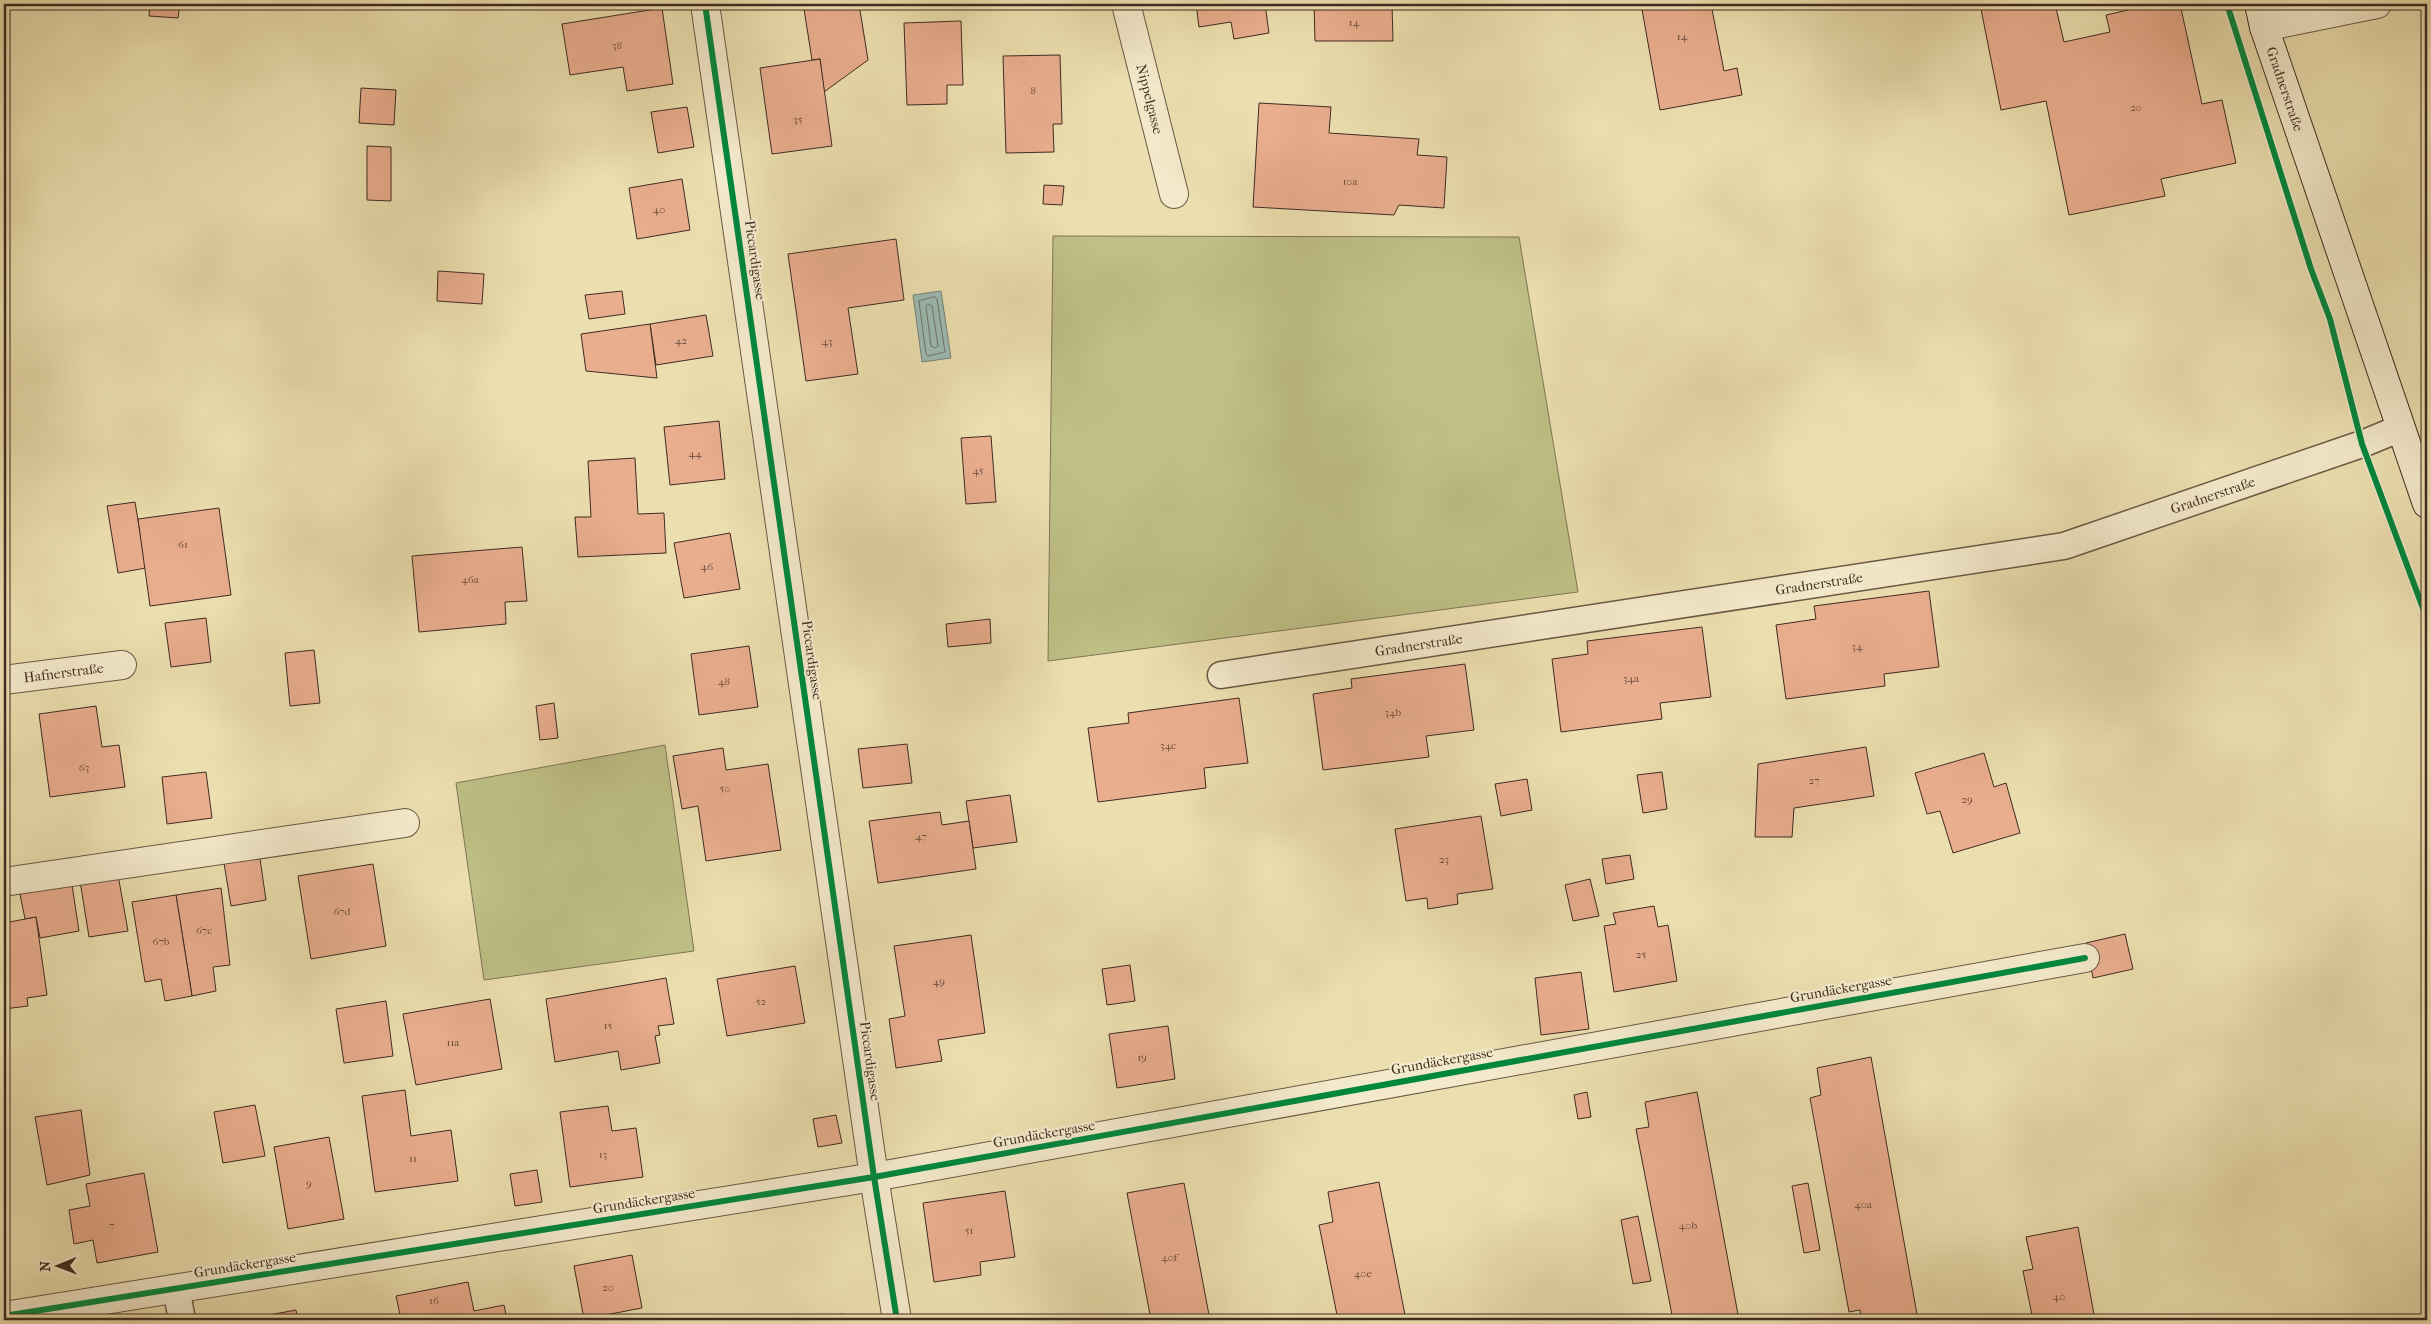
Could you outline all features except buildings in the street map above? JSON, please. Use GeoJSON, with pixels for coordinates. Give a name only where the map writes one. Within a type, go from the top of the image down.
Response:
{"type":"FeatureCollection","features":[{"type":"Feature","properties":{"kind":"street","name":"Piccardigasse"},"geometry":{"type":"LineString","coordinates":[[705,4],[874,1177],[897,1320]]}},
{"type":"Feature","properties":{"kind":"street","name":"Nippelgasse"},"geometry":{"type":"LineString","coordinates":[[1126,4],[1174,194]]}},
{"type":"Feature","properties":{"kind":"street"},"geometry":{"type":"LineString","coordinates":[[2262,15],[2377,4]]}},
{"type":"Feature","properties":{"kind":"street","name":"Gradnerstraße"},"geometry":{"type":"LineString","coordinates":[[2262,15],[2401,428],[2422,470],[2427,504]]}},
{"type":"Feature","properties":{"kind":"street","name":"Hafnerstraße"},"geometry":{"type":"LineString","coordinates":[[4,680],[122,665]]}},
{"type":"Feature","properties":{"kind":"street"},"geometry":{"type":"LineString","coordinates":[[4,882],[404,823]]}},
{"type":"Feature","properties":{"kind":"street","name":"Grundäckergasse"},"geometry":{"type":"LineString","coordinates":[[4,1316],[874,1177],[2085,958]]}},
{"type":"Feature","properties":{"kind":"lane","name":"Gradnerstraße"},"geometry":{"type":"LineString","coordinates":[[1221,675],[2064,546],[2362,444],[2401,428]]}},
{"type":"Feature","properties":{"kind":"lane"},"geometry":{"type":"LineString","coordinates":[[176,1288],[182,1320]]}},
{"type":"Feature","properties":{"kind":"green space"},"geometry":{"type":"Polygon","coordinates":[[[1053,236],[1519,237],[1578,592],[1048,661],[1053,236]]]}},
{"type":"Feature","properties":{"kind":"green space"},"geometry":{"type":"Polygon","coordinates":[[[665,745],[694,951],[484,980],[456,783],[665,745]]]}},
{"type":"Feature","properties":{"kind":"water"},"geometry":{"type":"Polygon","coordinates":[[[941,291],[951,358],[922,362],[913,295],[941,291]]]}},
{"type":"Feature","properties":{"kind":"cycle path"},"geometry":{"type":"LineString","coordinates":[[705,4],[874,1177],[897,1320]]}},
{"type":"Feature","properties":{"kind":"cycle path"},"geometry":{"type":"LineString","coordinates":[[2227,4],[2311,269],[2330,319],[2362,444],[2427,619]]}},
{"type":"Feature","properties":{"kind":"cycle path"},"geometry":{"type":"LineString","coordinates":[[4,1316],[874,1177],[2085,958]]}}]}
